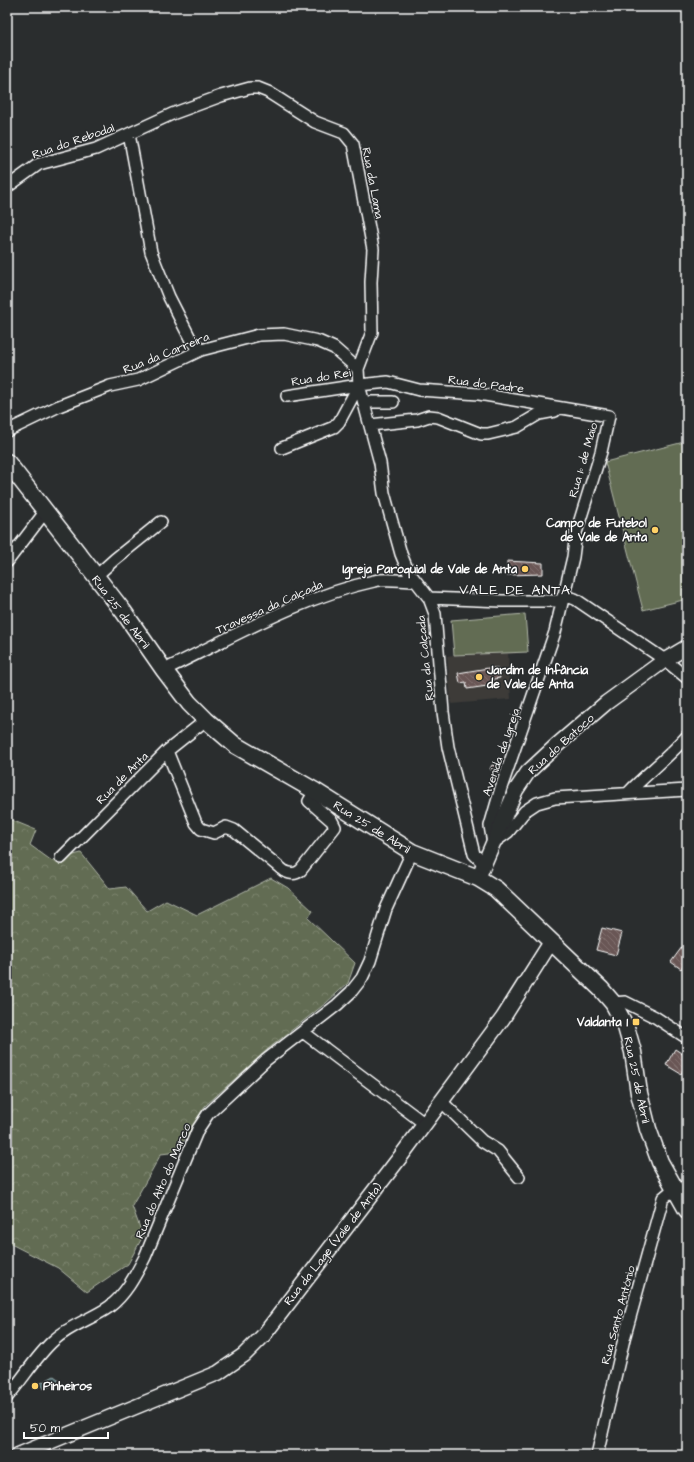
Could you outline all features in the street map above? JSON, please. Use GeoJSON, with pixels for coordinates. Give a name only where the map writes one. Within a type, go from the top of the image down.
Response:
{"type":"FeatureCollection","features":[{"type":"Feature","properties":{"kind":"main road","name":"Rua 25 de Abril"},"geometry":{"type":"LineString","coordinates":[[7,462],[95,577],[123,611],[189,703],[206,720],[235,745],[315,791],[412,852],[481,871],[506,898],[613,1003],[626,1027],[633,1052],[639,1093],[648,1130],[660,1162],[687,1210]]}},
{"type":"Feature","properties":{"kind":"street","name":"Rua da Lama"},"geometry":{"type":"LineString","coordinates":[[129,134],[172,114],[221,96],[250,88],[258,88],[268,92],[315,122],[344,132],[353,144],[373,250],[371,282],[372,332],[358,369]]}},
{"type":"Feature","properties":{"kind":"street","name":"Rua do Rebodal"},"geometry":{"type":"LineString","coordinates":[[7,187],[39,164],[96,149],[129,134]]}},
{"type":"Feature","properties":{"kind":"street"},"geometry":{"type":"LineString","coordinates":[[129,134],[151,252],[169,297],[192,342],[202,350]]}},
{"type":"Feature","properties":{"kind":"street","name":"Rua da Carreira"},"geometry":{"type":"LineString","coordinates":[[7,431],[59,406],[110,386],[138,380],[202,350],[259,335],[284,334],[318,341],[334,348],[358,369]]}},
{"type":"Feature","properties":{"kind":"street","name":"Rua da Calçada"},"geometry":{"type":"LineString","coordinates":[[358,369],[359,385],[380,464],[384,493],[401,554],[408,572],[414,581],[430,598],[435,614],[443,712],[448,747],[474,854],[481,871]]}},
{"type":"Feature","properties":{"kind":"street","name":"Rua do Padre"},"geometry":{"type":"LineString","coordinates":[[359,385],[388,382],[419,390],[479,394],[609,416]]}},
{"type":"Feature","properties":{"kind":"street"},"geometry":{"type":"LineString","coordinates":[[282,448],[334,427],[339,422],[359,385]]}},
{"type":"Feature","properties":{"kind":"street","name":"Rua do Rei"},"geometry":{"type":"LineString","coordinates":[[287,396],[359,385]]}},
{"type":"Feature","properties":{"kind":"street"},"geometry":{"type":"LineString","coordinates":[[364,402],[394,402]]}},
{"type":"Feature","properties":{"kind":"street"},"geometry":{"type":"LineString","coordinates":[[370,425],[417,420],[429,416],[438,417],[481,434],[488,434],[516,427],[539,414],[544,412],[554,412],[561,408]]}},
{"type":"Feature","properties":{"kind":"street","name":"Rua 1º de Maio"},"geometry":{"type":"LineString","coordinates":[[563,598],[573,557],[581,511],[601,452],[609,416]]}},
{"type":"Feature","properties":{"kind":"street"},"geometry":{"type":"LineString","coordinates":[[7,562],[45,512]]}},
{"type":"Feature","properties":{"kind":"street"},"geometry":{"type":"LineString","coordinates":[[95,577],[161,522]]}},
{"type":"Feature","properties":{"kind":"street","name":"Travessa da Calçada"},"geometry":{"type":"LineString","coordinates":[[164,670],[290,610],[337,592],[376,580],[414,581]]}},
{"type":"Feature","properties":{"kind":"street"},"geometry":{"type":"LineString","coordinates":[[430,598],[494,601],[563,598],[575,599],[665,660],[687,678]]}},
{"type":"Feature","properties":{"kind":"street","name":"Avenida da Igreja"},"geometry":{"type":"LineString","coordinates":[[493,843],[490,826],[501,788],[555,632],[563,598]]}},
{"type":"Feature","properties":{"kind":"street","name":"Rua do Batoco"},"geometry":{"type":"LineString","coordinates":[[481,871],[516,790],[528,772],[606,703],[665,660],[687,647]]}},
{"type":"Feature","properties":{"kind":"street","name":"Rua de Anta"},"geometry":{"type":"LineString","coordinates":[[61,858],[167,752],[206,720]]}},
{"type":"Feature","properties":{"kind":"street"},"geometry":{"type":"LineString","coordinates":[[629,792],[673,753],[687,736]]}},
{"type":"Feature","properties":{"kind":"street"},"geometry":{"type":"LineString","coordinates":[[167,752],[196,823],[201,829],[214,833],[226,827],[234,830],[284,871],[290,874],[297,873],[301,870],[335,827],[332,822],[309,801],[315,791]]}},
{"type":"Feature","properties":{"kind":"street"},"geometry":{"type":"LineString","coordinates":[[493,843],[508,832],[525,811],[537,803],[555,798],[629,792],[687,790]]}},
{"type":"Feature","properties":{"kind":"street","name":"Rua do Alto do Marco"},"geometry":{"type":"LineString","coordinates":[[7,1397],[52,1341],[78,1322],[108,1307],[123,1293],[134,1278],[145,1257],[198,1129],[208,1114],[266,1060],[338,1005],[352,992],[362,978],[370,961],[386,909],[412,852]]}},
{"type":"Feature","properties":{"kind":"street","name":"Rua da Lage (Vale de Anta)"},"geometry":{"type":"LineString","coordinates":[[18,1455],[36,1452],[218,1373],[244,1355],[263,1336],[442,1102],[503,1018],[552,942]]}},
{"type":"Feature","properties":{"kind":"street"},"geometry":{"type":"LineString","coordinates":[[613,1003],[625,1002],[655,1017],[687,1038]]}},
{"type":"Feature","properties":{"kind":"street"},"geometry":{"type":"LineString","coordinates":[[303,1032],[425,1124]]}},
{"type":"Feature","properties":{"kind":"street"},"geometry":{"type":"LineString","coordinates":[[442,1102],[482,1141],[498,1152],[519,1177]]}},
{"type":"Feature","properties":{"kind":"street","name":"Rua Santo António"},"geometry":{"type":"LineString","coordinates":[[597,1455],[624,1339],[663,1198],[675,1188]]}},
{"type":"Feature","properties":{"kind":"shaded area","name":"Jardim de Infância de Vale de Anta"},"geometry":{"type":"Polygon","coordinates":[[[525,614],[528,652],[508,654],[511,699],[451,704],[447,656],[454,655],[451,620],[525,614]]]}},
{"type":"Feature","properties":{"kind":"green space","name":"Campo de Futebol de Vale de Anta"},"geometry":{"type":"Polygon","coordinates":[[[684,442],[687,455],[687,599],[643,610],[605,462],[684,442]]]}},
{"type":"Feature","properties":{"kind":"green space"},"geometry":{"type":"Polygon","coordinates":[[[525,614],[528,652],[454,655],[451,620],[525,614]]]}},
{"type":"Feature","properties":{"kind":"green space"},"geometry":{"type":"Polygon","coordinates":[[[9,819],[36,830],[30,845],[52,861],[81,853],[110,889],[126,887],[147,911],[166,900],[197,915],[271,878],[288,888],[313,911],[308,918],[355,963],[348,983],[326,1003],[268,1049],[205,1106],[177,1152],[161,1154],[132,1206],[143,1236],[128,1264],[87,1292],[58,1268],[7,1242],[7,824],[9,819]]]}},
{"type":"Feature","properties":{"kind":"water"},"geometry":{"type":"Polygon","coordinates":[[[54,1376],[58,1379],[57,1383],[44,1389],[41,1383],[54,1376]]]}},
{"type":"Feature","properties":{"kind":"building","name":"Igreja Paroquial de Vale de Anta"},"geometry":{"type":"Polygon","coordinates":[[[507,561],[543,563],[543,574],[507,575],[507,561]]]}},
{"type":"Feature","properties":{"kind":"building"},"geometry":{"type":"Polygon","coordinates":[[[488,668],[498,668],[500,678],[494,679],[494,685],[467,689],[466,682],[460,683],[458,673],[488,668]]]}},
{"type":"Feature","properties":{"kind":"building"},"geometry":{"type":"Polygon","coordinates":[[[492,765],[497,766],[495,771],[490,769],[492,765]]]}},
{"type":"Feature","properties":{"kind":"building"},"geometry":{"type":"Polygon","coordinates":[[[602,928],[622,933],[616,955],[596,950],[602,928]]]}},
{"type":"Feature","properties":{"kind":"building"},"geometry":{"type":"Polygon","coordinates":[[[682,947],[687,948],[687,962],[681,969],[671,962],[682,947]]]}},
{"type":"Feature","properties":{"kind":"building"},"geometry":{"type":"Polygon","coordinates":[[[675,1049],[687,1057],[687,1064],[681,1074],[666,1065],[675,1049]]]}},
{"type":"Feature","properties":{"kind":"place","name":"Campo de Futebol de Vale de Anta"},"geometry":{"type":"Point","coordinates":[655,530]}},
{"type":"Feature","properties":{"kind":"place","name":"Igreja Paroquial de Vale de Anta"},"geometry":{"type":"Point","coordinates":[525,569]}},
{"type":"Feature","properties":{"kind":"place","name":"Jardim de Infância de Vale de Anta"},"geometry":{"type":"Point","coordinates":[479,677]}},
{"type":"Feature","properties":{"kind":"place","name":"Valdanta 1"},"geometry":{"type":"Point","coordinates":[636,1022]}},
{"type":"Feature","properties":{"kind":"place","name":"Pinheiros"},"geometry":{"type":"Point","coordinates":[35,1386]}},
{"type":"Feature","properties":{"kind":"district","name":"VALE DE ANTA"},"geometry":{"type":"Point","coordinates":[515,589]}}]}
